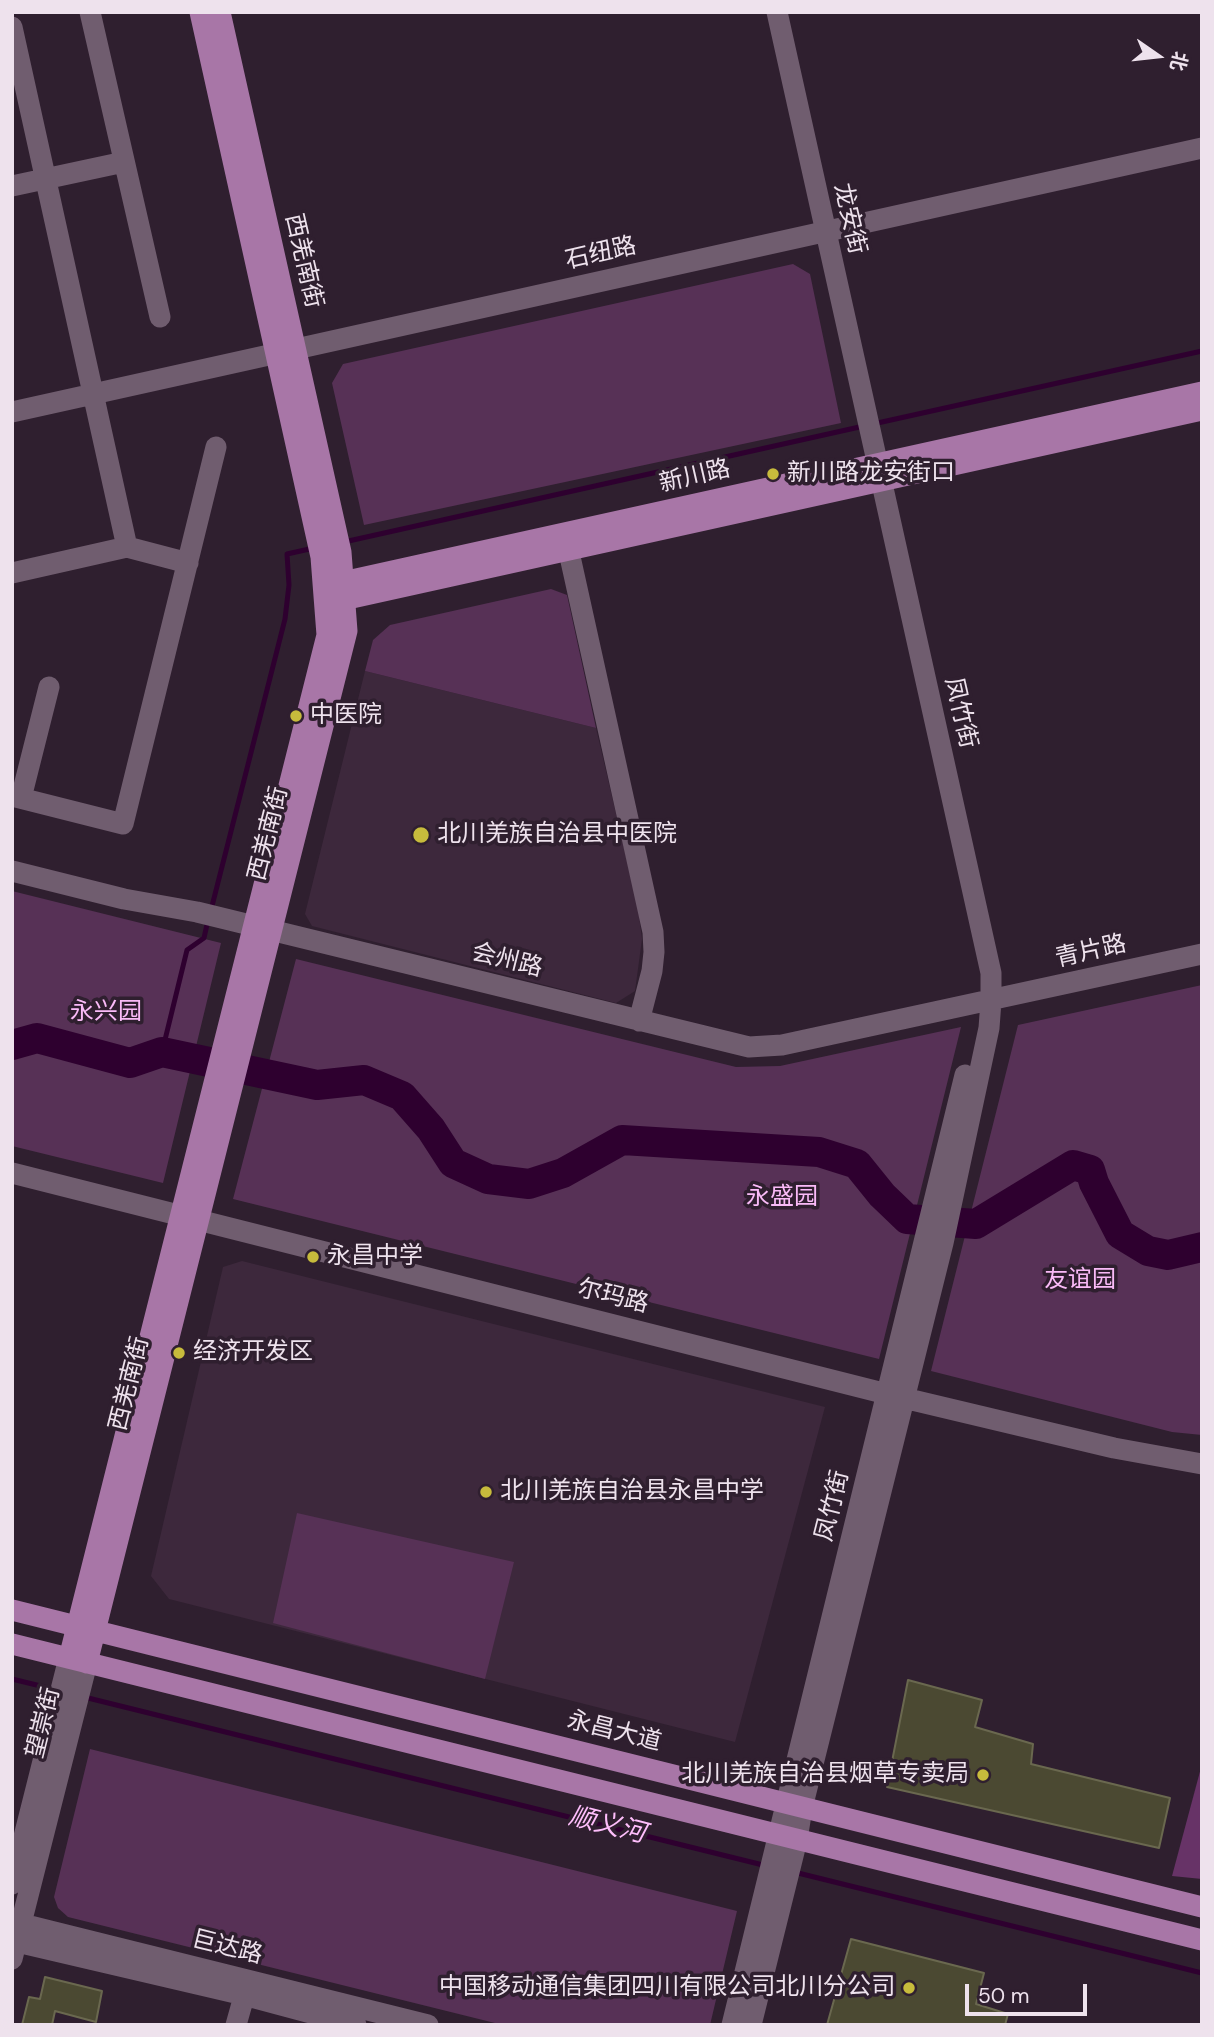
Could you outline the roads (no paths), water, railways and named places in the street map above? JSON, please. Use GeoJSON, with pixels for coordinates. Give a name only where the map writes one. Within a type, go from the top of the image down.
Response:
{"type":"FeatureCollection","features":[{"type":"Feature","properties":{"kind":"main road","name":"西羌南街"},"geometry":{"type":"LineString","coordinates":[[200,12],[286,351]]}},
{"type":"Feature","properties":{"kind":"main road","name":"西羌南街"},"geometry":{"type":"LineString","coordinates":[[76,1670],[263,928],[334,593],[331,555],[286,351],[220,12]]}},
{"type":"Feature","properties":{"kind":"main road","name":"新川路"},"geometry":{"type":"LineString","coordinates":[[334,593],[879,472],[1202,392]]}},
{"type":"Feature","properties":{"kind":"main road","name":"新川路"},"geometry":{"type":"LineString","coordinates":[[879,472],[1202,410]]}},
{"type":"Feature","properties":{"kind":"main road","name":"永昌大道"},"geometry":{"type":"LineString","coordinates":[[12,1610],[1202,1907]]}},
{"type":"Feature","properties":{"kind":"main road"},"geometry":{"type":"LineString","coordinates":[[12,1644],[76,1670],[786,1847],[1202,1940]]}},
{"type":"Feature","properties":{"kind":"street"},"geometry":{"type":"LineString","coordinates":[[90,12],[160,317]]}},
{"type":"Feature","properties":{"kind":"street","name":"龙安街"},"geometry":{"type":"LineString","coordinates":[[777,12],[869,427]]}},
{"type":"Feature","properties":{"kind":"street"},"geometry":{"type":"LineString","coordinates":[[12,27],[127,547]]}},
{"type":"Feature","properties":{"kind":"street","name":"石纽路"},"geometry":{"type":"LineString","coordinates":[[12,412],[1202,148]]}},
{"type":"Feature","properties":{"kind":"street"},"geometry":{"type":"LineString","coordinates":[[12,186],[124,162]]}},
{"type":"Feature","properties":{"kind":"street","name":"凤竹街"},"geometry":{"type":"LineString","coordinates":[[732,2025],[786,1847],[953,1161],[976,1032],[991,1001],[991,973],[869,427]]}},
{"type":"Feature","properties":{"kind":"street"},"geometry":{"type":"LineString","coordinates":[[48,687],[17,797],[123,824],[216,447]]}},
{"type":"Feature","properties":{"kind":"street"},"geometry":{"type":"LineString","coordinates":[[567,542],[653,932],[652,971],[639,1021]]}},
{"type":"Feature","properties":{"kind":"street"},"geometry":{"type":"LineString","coordinates":[[12,573],[127,547],[188,563]]}},
{"type":"Feature","properties":{"kind":"street","name":"会州路"},"geometry":{"type":"LineString","coordinates":[[12,871],[124,899],[223,918],[732,1044],[765,1047],[991,1001]]}},
{"type":"Feature","properties":{"kind":"street","name":"青片路"},"geometry":{"type":"LineString","coordinates":[[991,1001],[1202,954]]}},
{"type":"Feature","properties":{"kind":"street","name":"尔玛路"},"geometry":{"type":"LineString","coordinates":[[12,1173],[896,1395],[1114,1448],[1202,1464]]}},
{"type":"Feature","properties":{"kind":"street","name":"望崇街"},"geometry":{"type":"LineString","coordinates":[[15,1938],[76,1670]]}},
{"type":"Feature","properties":{"kind":"street","name":"望崇街"},"geometry":{"type":"LineString","coordinates":[[12,1884],[64,1716]]}},
{"type":"Feature","properties":{"kind":"street","name":"凤竹街"},"geometry":{"type":"LineString","coordinates":[[751,2025],[774,1893]]}},
{"type":"Feature","properties":{"kind":"street","name":"巨达路"},"geometry":{"type":"LineString","coordinates":[[15,1938],[428,2025]]}},
{"type":"Feature","properties":{"kind":"street"},"geometry":{"type":"LineString","coordinates":[[236,2025],[246,1987]]}},
{"type":"Feature","properties":{"kind":"street","name":"巨达路"},"geometry":{"type":"LineString","coordinates":[[246,1987],[356,2025]]}},
{"type":"Feature","properties":{"kind":"waterway"},"geometry":{"type":"LineString","coordinates":[[873,424],[1202,351]]}},
{"type":"Feature","properties":{"kind":"waterway"},"geometry":{"type":"LineString","coordinates":[[344,542],[864,426]]}},
{"type":"Feature","properties":{"kind":"waterway"},"geometry":{"type":"LineString","coordinates":[[211,910],[285,619],[289,585],[287,554],[314,548]]}},
{"type":"Feature","properties":{"kind":"waterway"},"geometry":{"type":"LineString","coordinates":[[162,1052],[187,950],[204,938],[208,920]]}},
{"type":"Feature","properties":{"kind":"waterway"},"geometry":{"type":"LineString","coordinates":[[12,1045],[37,1038],[130,1063],[162,1052],[317,1085],[364,1080],[402,1096],[431,1129],[453,1163],[488,1179],[529,1184],[563,1173],[622,1140],[819,1152],[857,1164],[882,1195],[907,1219],[976,1224],[1073,1165],[1090,1170],[1120,1234],[1148,1251],[1168,1255],[1202,1247]]}},
{"type":"Feature","properties":{"kind":"waterway","name":"顺义河"},"geometry":{"type":"LineString","coordinates":[[12,1679],[57,1690]]}},
{"type":"Feature","properties":{"kind":"waterway","name":"顺义河"},"geometry":{"type":"LineString","coordinates":[[84,1697],[767,1866]]}},
{"type":"Feature","properties":{"kind":"waterway","name":"顺义河"},"geometry":{"type":"LineString","coordinates":[[794,1872],[1202,1973]]}},
{"type":"Feature","properties":{"kind":"place","name":"新川路龙安街口"},"geometry":{"type":"Point","coordinates":[773,474]}},
{"type":"Feature","properties":{"kind":"place","name":"中医院"},"geometry":{"type":"Point","coordinates":[296,716]}},
{"type":"Feature","properties":{"kind":"place","name":"北川羌族自治县中医院"},"geometry":{"type":"Point","coordinates":[421,835]}},
{"type":"Feature","properties":{"kind":"place","name":"永昌中学"},"geometry":{"type":"Point","coordinates":[313,1257]}},
{"type":"Feature","properties":{"kind":"place","name":"经济开发区"},"geometry":{"type":"Point","coordinates":[179,1353]}},
{"type":"Feature","properties":{"kind":"place","name":"北川羌族自治县永昌中学"},"geometry":{"type":"Point","coordinates":[486,1492]}},
{"type":"Feature","properties":{"kind":"place","name":"北川羌族自治县烟草专卖局"},"geometry":{"type":"Point","coordinates":[983,1775]}},
{"type":"Feature","properties":{"kind":"place","name":"中国移动通信集团四川有限公司北川分公司"},"geometry":{"type":"Point","coordinates":[909,1988]}},
{"type":"Feature","properties":{"kind":"park label","name":"永兴园"},"geometry":{"type":"Point","coordinates":[106,1013]}},
{"type":"Feature","properties":{"kind":"park label","name":"永盛园"},"geometry":{"type":"Point","coordinates":[782,1198]}},
{"type":"Feature","properties":{"kind":"park label","name":"友谊园"},"geometry":{"type":"Point","coordinates":[1080,1281]}}]}
